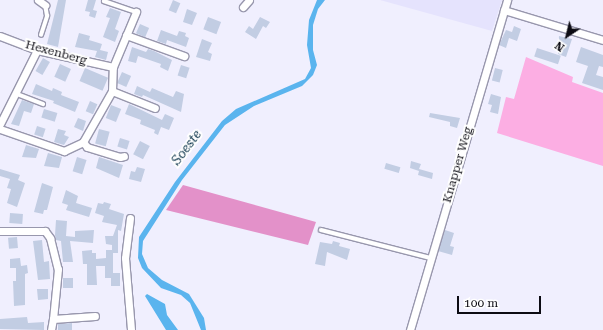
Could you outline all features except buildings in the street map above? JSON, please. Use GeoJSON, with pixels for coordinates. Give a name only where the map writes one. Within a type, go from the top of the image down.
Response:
{"type":"FeatureCollection","features":[{"type":"Feature","properties":{"kind":"street"},"geometry":{"type":"LineString","coordinates":[[38,0],[45,6]]}},
{"type":"Feature","properties":{"kind":"street"},"geometry":{"type":"LineString","coordinates":[[243,7],[249,0]]}},
{"type":"Feature","properties":{"kind":"street","name":"Knapper Weg"},"geometry":{"type":"LineString","coordinates":[[410,330],[507,0]]}},
{"type":"Feature","properties":{"kind":"street"},"geometry":{"type":"LineString","coordinates":[[504,10],[603,40]]}},
{"type":"Feature","properties":{"kind":"street"},"geometry":{"type":"LineString","coordinates":[[0,129],[64,151],[83,142],[112,91],[113,67],[136,12]]}},
{"type":"Feature","properties":{"kind":"street"},"geometry":{"type":"LineString","coordinates":[[126,35],[184,56]]}},
{"type":"Feature","properties":{"kind":"street","name":"Hexenberg"},"geometry":{"type":"LineString","coordinates":[[0,36],[37,50],[113,67]]}},
{"type":"Feature","properties":{"kind":"street"},"geometry":{"type":"LineString","coordinates":[[0,124],[17,94],[37,50]]}},
{"type":"Feature","properties":{"kind":"street"},"geometry":{"type":"LineString","coordinates":[[112,91],[155,108]]}},
{"type":"Feature","properties":{"kind":"street"},"geometry":{"type":"LineString","coordinates":[[83,142],[87,147],[120,158],[124,156]]}},
{"type":"Feature","properties":{"kind":"street"},"geometry":{"type":"LineString","coordinates":[[130,218],[126,258],[131,330]]}},
{"type":"Feature","properties":{"kind":"street"},"geometry":{"type":"LineString","coordinates":[[0,231],[45,230],[50,238],[58,269],[51,330]]}},
{"type":"Feature","properties":{"kind":"street"},"geometry":{"type":"LineString","coordinates":[[53,319],[95,316]]}},
{"type":"Feature","properties":{"kind":"lane"},"geometry":{"type":"LineString","coordinates":[[104,1],[136,12]]}},
{"type":"Feature","properties":{"kind":"lane"},"geometry":{"type":"LineString","coordinates":[[41,35],[47,16],[45,6]]}},
{"type":"Feature","properties":{"kind":"lane"},"geometry":{"type":"LineString","coordinates":[[17,94],[43,104]]}},
{"type":"Feature","properties":{"kind":"lane"},"geometry":{"type":"LineString","coordinates":[[321,230],[431,258]]}},
{"type":"Feature","properties":{"kind":"shaded area"},"geometry":{"type":"Polygon","coordinates":[[[380,0],[502,0],[492,31],[380,0]]]}},
{"type":"Feature","properties":{"kind":"shaded area"},"geometry":{"type":"Polygon","coordinates":[[[526,57],[573,77],[572,82],[603,93],[603,166],[497,133],[506,97],[514,99],[526,57]]]}},
{"type":"Feature","properties":{"kind":"shaded area"},"geometry":{"type":"Polygon","coordinates":[[[183,185],[316,222],[308,245],[166,210],[183,185]]]}},
{"type":"Feature","properties":{"kind":"water"},"geometry":{"type":"Polygon","coordinates":[[[317,0],[325,0],[318,9],[313,25],[313,50],[317,65],[313,75],[302,86],[254,106],[225,125],[182,180],[143,241],[142,254],[148,268],[162,280],[189,294],[204,318],[206,330],[201,330],[190,303],[181,295],[161,288],[142,268],[138,258],[139,237],[175,182],[222,121],[236,109],[305,79],[311,68],[307,45],[309,20],[317,0]]]}},
{"type":"Feature","properties":{"kind":"water"},"geometry":{"type":"Polygon","coordinates":[[[147,294],[165,304],[167,315],[178,330],[166,330],[145,296],[147,294]]]}},
{"type":"Feature","properties":{"kind":"water label","name":"Soeste"},"geometry":{"type":"Point","coordinates":[187,148]}}]}
